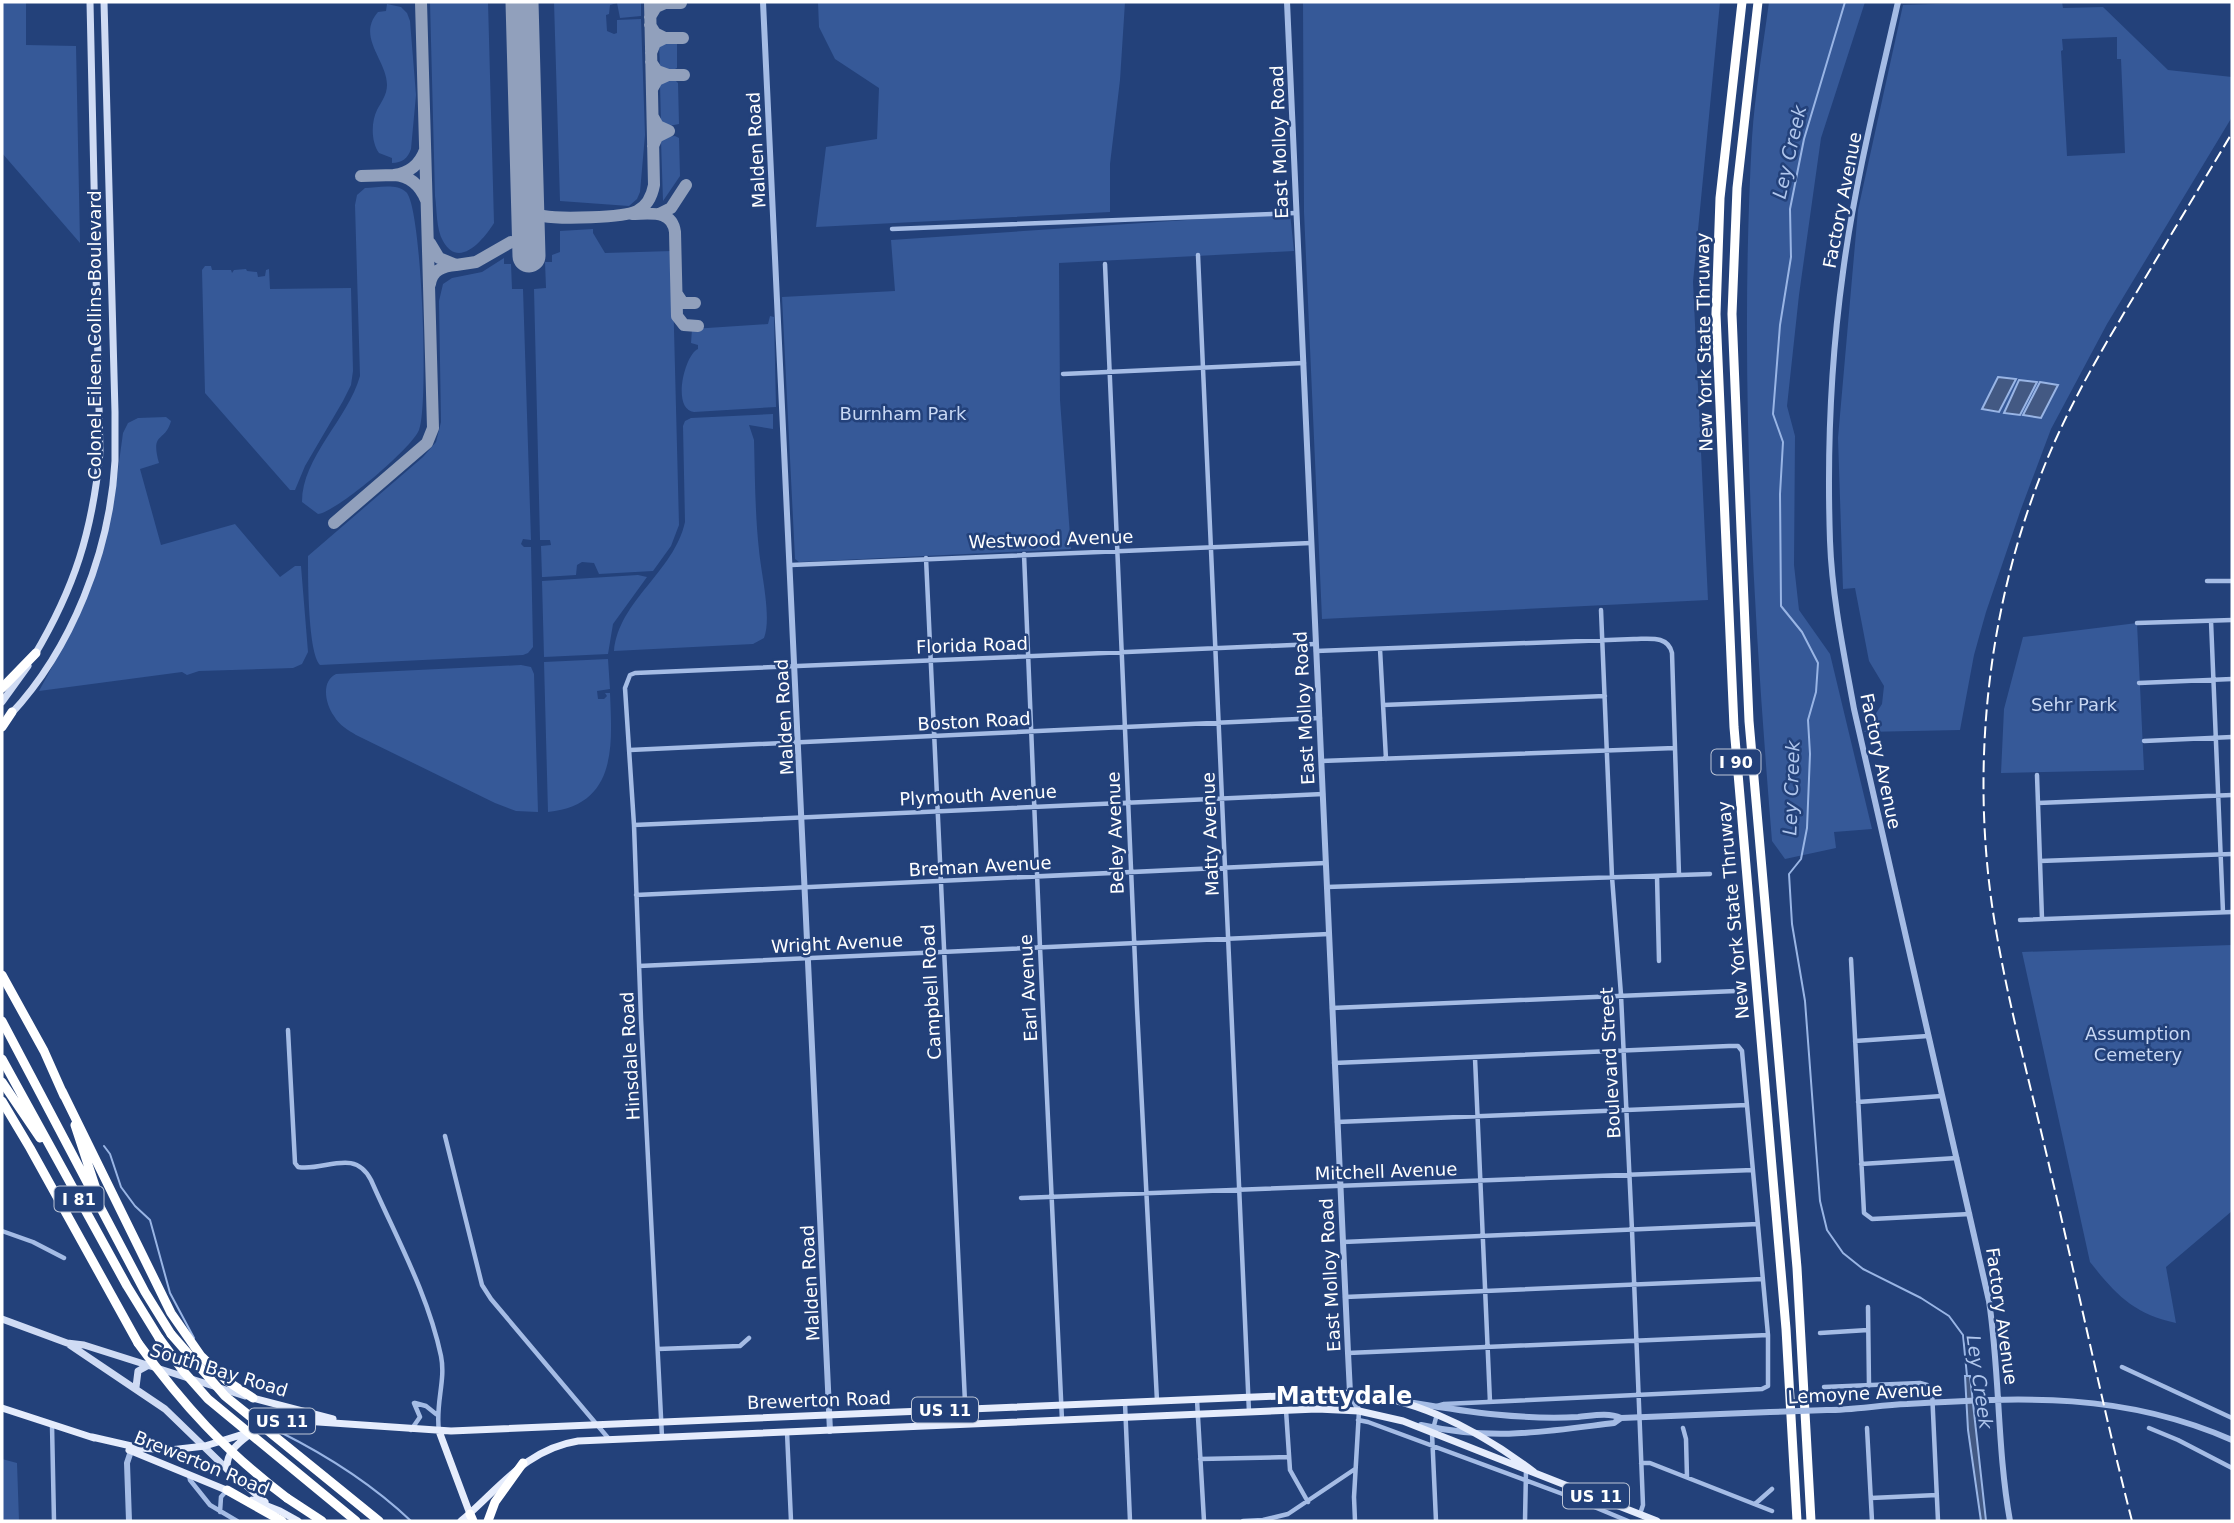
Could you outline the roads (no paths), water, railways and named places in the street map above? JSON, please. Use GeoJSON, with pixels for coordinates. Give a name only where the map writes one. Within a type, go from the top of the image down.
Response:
{"type":"FeatureCollection","features":[{"type":"Feature","properties":{"kind":"highway","name":"New York State Thruway"},"geometry":{"type":"LineString","coordinates":[[1742,2],[1720,198],[1716,314],[1734,727],[1786,1329],[1797,1521]]}},
{"type":"Feature","properties":{"kind":"highway","name":"New York State Thruway"},"geometry":{"type":"LineString","coordinates":[[1758,2],[1737,188],[1732,314],[1749,721],[1797,1268],[1811,1521]]}},
{"type":"Feature","properties":{"kind":"highway"},"geometry":{"type":"LineString","coordinates":[[2,688],[36,653]]}},
{"type":"Feature","properties":{"kind":"highway"},"geometry":{"type":"LineString","coordinates":[[2,725],[12,712]]}},
{"type":"Feature","properties":{"kind":"highway"},"geometry":{"type":"LineString","coordinates":[[2,975],[44,1051],[171,1313],[201,1356],[227,1381],[253,1398]]}},
{"type":"Feature","properties":{"kind":"highway","name":"I 81"},"geometry":{"type":"LineString","coordinates":[[2,1021],[107,1220],[171,1334],[225,1396],[379,1521]]}},
{"type":"Feature","properties":{"kind":"highway","name":"I 81"},"geometry":{"type":"LineString","coordinates":[[2,1059],[127,1286],[184,1372],[208,1399],[356,1521]]}},
{"type":"Feature","properties":{"kind":"highway"},"geometry":{"type":"LineString","coordinates":[[2,1082],[71,1185]]}},
{"type":"Feature","properties":{"kind":"highway"},"geometry":{"type":"LineString","coordinates":[[62,1091],[107,1220]]}},
{"type":"Feature","properties":{"kind":"highway"},"geometry":{"type":"LineString","coordinates":[[2,1101],[138,1343],[173,1392],[257,1475],[287,1499],[322,1521]]}},
{"type":"Feature","properties":{"kind":"highway"},"geometry":{"type":"LineString","coordinates":[[488,1521],[495,1502],[523,1463]]}},
{"type":"Feature","properties":{"kind":"highway"},"geometry":{"type":"LineString","coordinates":[[227,1490],[282,1521]]}},
{"type":"Feature","properties":{"kind":"main road","name":"Colonel Eileen Collins Boulevard"},"geometry":{"type":"LineString","coordinates":[[2,702],[36,653],[62,607],[80,562],[92,517],[100,453],[90,2]]}},
{"type":"Feature","properties":{"kind":"main road","name":"Colonel Eileen Collins Boulevard"},"geometry":{"type":"LineString","coordinates":[[12,712],[52,657],[76,612],[101,544],[112,480],[115,412],[104,2]]}},
{"type":"Feature","properties":{"kind":"main road","name":"South Bay Road"},"geometry":{"type":"LineString","coordinates":[[2,1319],[67,1343],[136,1387],[184,1424],[260,1499],[280,1511]]}},
{"type":"Feature","properties":{"kind":"main road","name":"South Bay Road"},"geometry":{"type":"LineString","coordinates":[[67,1343],[84,1345],[253,1398],[362,1426]]}},
{"type":"Feature","properties":{"kind":"main road"},"geometry":{"type":"LineString","coordinates":[[136,1387],[138,1371],[150,1365]]}},
{"type":"Feature","properties":{"kind":"main road","name":"Brewerton Road"},"geometry":{"type":"LineString","coordinates":[[92,1437],[140,1448],[170,1450],[205,1446],[281,1422],[296,1420],[439,1430],[1350,1393],[1377,1396],[1437,1410],[1530,1471]]}},
{"type":"Feature","properties":{"kind":"main road","name":"Brewerton Road"},"geometry":{"type":"LineString","coordinates":[[2,1408],[131,1451],[280,1511],[298,1521]]}},
{"type":"Feature","properties":{"kind":"main road","name":"Brewerton Road"},"geometry":{"type":"LineString","coordinates":[[461,1521],[471,1518],[523,1463],[570,1443],[609,1439],[1331,1409],[1432,1430],[1651,1520]]}},
{"type":"Feature","properties":{"kind":"main road"},"geometry":{"type":"LineString","coordinates":[[227,1469],[230,1454],[235,1447],[255,1430]]}},
{"type":"Feature","properties":{"kind":"main road"},"geometry":{"type":"LineString","coordinates":[[439,1430],[471,1518]]}},
{"type":"Feature","properties":{"kind":"main road"},"geometry":{"type":"LineString","coordinates":[[131,1451],[140,1448]]}},
{"type":"Feature","properties":{"kind":"street","name":"Malden Road"},"geometry":{"type":"LineString","coordinates":[[763,2],[830,1431]]}},
{"type":"Feature","properties":{"kind":"street","name":"East Molloy Road"},"geometry":{"type":"LineString","coordinates":[[1287,2],[1345,1297],[1350,1393],[1359,1416]]}},
{"type":"Feature","properties":{"kind":"street","name":"Factory Avenue"},"geometry":{"type":"LineString","coordinates":[[1898,2],[1858,183],[1843,269],[1830,457],[1830,543],[1841,639],[1854,709],[1989,1301],[2003,1471],[2010,1521]]}},
{"type":"Feature","properties":{"kind":"street"},"geometry":{"type":"LineString","coordinates":[[892,229],[1296,213]]}},
{"type":"Feature","properties":{"kind":"street","name":"Matty Avenue"},"geometry":{"type":"LineString","coordinates":[[1198,255],[1249,1412]]}},
{"type":"Feature","properties":{"kind":"street","name":"Beley Avenue"},"geometry":{"type":"LineString","coordinates":[[1105,264],[1157,1402]]}},
{"type":"Feature","properties":{"kind":"street"},"geometry":{"type":"LineString","coordinates":[[1063,374],[1304,363]]}},
{"type":"Feature","properties":{"kind":"street","name":"Westwood Avenue"},"geometry":{"type":"LineString","coordinates":[[791,565],[1312,543]]}},
{"type":"Feature","properties":{"kind":"street","name":"Earl Avenue"},"geometry":{"type":"LineString","coordinates":[[1024,554],[1062,1421]]}},
{"type":"Feature","properties":{"kind":"street","name":"Campbell Road"},"geometry":{"type":"LineString","coordinates":[[926,558],[966,1425]]}},
{"type":"Feature","properties":{"kind":"street"},"geometry":{"type":"LineString","coordinates":[[2207,581],[2232,581]]}},
{"type":"Feature","properties":{"kind":"street","name":"Boulevard Street"},"geometry":{"type":"LineString","coordinates":[[1601,610],[1612,877],[1633,1230],[1643,1505],[1640,1514]]}},
{"type":"Feature","properties":{"kind":"street"},"geometry":{"type":"LineString","coordinates":[[2137,623],[2232,620]]}},
{"type":"Feature","properties":{"kind":"street"},"geometry":{"type":"LineString","coordinates":[[2211,621],[2223,912]]}},
{"type":"Feature","properties":{"kind":"street","name":"Florida Road"},"geometry":{"type":"LineString","coordinates":[[630,675],[1216,647],[1380,649],[1657,639],[1666,641],[1672,653],[1675,748]]}},
{"type":"Feature","properties":{"kind":"street"},"geometry":{"type":"LineString","coordinates":[[1380,649],[1385,759]]}},
{"type":"Feature","properties":{"kind":"street","name":"Hinsdale Road"},"geometry":{"type":"LineString","coordinates":[[630,675],[625,688],[634,825],[662,1437]]}},
{"type":"Feature","properties":{"kind":"street"},"geometry":{"type":"LineString","coordinates":[[2139,683],[2232,679]]}},
{"type":"Feature","properties":{"kind":"street"},"geometry":{"type":"LineString","coordinates":[[1383,705],[1605,696]]}},
{"type":"Feature","properties":{"kind":"street","name":"Boston Road"},"geometry":{"type":"LineString","coordinates":[[630,750],[1320,718]]}},
{"type":"Feature","properties":{"kind":"street"},"geometry":{"type":"LineString","coordinates":[[2144,741],[2232,737]]}},
{"type":"Feature","properties":{"kind":"street"},"geometry":{"type":"LineString","coordinates":[[1321,761],[1675,748],[1679,875]]}},
{"type":"Feature","properties":{"kind":"street"},"geometry":{"type":"LineString","coordinates":[[2038,775],[2042,919]]}},
{"type":"Feature","properties":{"kind":"street","name":"Plymouth Avenue"},"geometry":{"type":"LineString","coordinates":[[634,825],[1323,794]]}},
{"type":"Feature","properties":{"kind":"street"},"geometry":{"type":"LineString","coordinates":[[2038,803],[2232,795]]}},
{"type":"Feature","properties":{"kind":"street"},"geometry":{"type":"LineString","coordinates":[[2040,861],[2232,854]]}},
{"type":"Feature","properties":{"kind":"street","name":"Breman Avenue"},"geometry":{"type":"LineString","coordinates":[[636,895],[1326,863]]}},
{"type":"Feature","properties":{"kind":"street"},"geometry":{"type":"LineString","coordinates":[[1327,887],[1710,874]]}},
{"type":"Feature","properties":{"kind":"street"},"geometry":{"type":"LineString","coordinates":[[1657,876],[1659,961]]}},
{"type":"Feature","properties":{"kind":"street"},"geometry":{"type":"LineString","coordinates":[[2020,920],[2232,912]]}},
{"type":"Feature","properties":{"kind":"street","name":"Wright Avenue"},"geometry":{"type":"LineString","coordinates":[[639,966],[1329,934]]}},
{"type":"Feature","properties":{"kind":"street"},"geometry":{"type":"LineString","coordinates":[[1851,959],[1863,1209],[1872,1219],[1970,1214]]}},
{"type":"Feature","properties":{"kind":"street"},"geometry":{"type":"LineString","coordinates":[[1332,1008],[1736,991]]}},
{"type":"Feature","properties":{"kind":"street"},"geometry":{"type":"LineString","coordinates":[[288,1030],[295,1163],[298,1167],[305,1168],[352,1163],[367,1173],[431,1319],[442,1363],[436,1414],[439,1430]]}},
{"type":"Feature","properties":{"kind":"street"},"geometry":{"type":"LineString","coordinates":[[1855,1041],[1928,1037]]}},
{"type":"Feature","properties":{"kind":"street"},"geometry":{"type":"LineString","coordinates":[[1335,1063],[1729,1046],[1738,1046],[1742,1051],[1768,1335],[1769,1383],[1762,1389],[1444,1404],[1437,1410],[1432,1430],[1436,1521]]}},
{"type":"Feature","properties":{"kind":"street"},"geometry":{"type":"LineString","coordinates":[[1475,1058],[1490,1402]]}},
{"type":"Feature","properties":{"kind":"street"},"geometry":{"type":"LineString","coordinates":[[1858,1102],[1942,1096]]}},
{"type":"Feature","properties":{"kind":"street"},"geometry":{"type":"LineString","coordinates":[[1337,1122],[1747,1105]]}},
{"type":"Feature","properties":{"kind":"street"},"geometry":{"type":"LineString","coordinates":[[445,1136],[482,1285],[491,1300],[609,1439]]}},
{"type":"Feature","properties":{"kind":"street"},"geometry":{"type":"LineString","coordinates":[[1861,1164],[1957,1158]]}},
{"type":"Feature","properties":{"kind":"street","name":"Mitchell Avenue"},"geometry":{"type":"LineString","coordinates":[[1021,1198],[1753,1170]]}},
{"type":"Feature","properties":{"kind":"street"},"geometry":{"type":"LineString","coordinates":[[1343,1242],[1758,1224]]}},
{"type":"Feature","properties":{"kind":"street"},"geometry":{"type":"LineString","coordinates":[[2,1231],[33,1242],[64,1258]]}},
{"type":"Feature","properties":{"kind":"street"},"geometry":{"type":"LineString","coordinates":[[1345,1297],[1763,1279]]}},
{"type":"Feature","properties":{"kind":"street"},"geometry":{"type":"LineString","coordinates":[[1868,1307],[1869,1386]]}},
{"type":"Feature","properties":{"kind":"street"},"geometry":{"type":"LineString","coordinates":[[1820,1333],[1868,1330]]}},
{"type":"Feature","properties":{"kind":"street"},"geometry":{"type":"LineString","coordinates":[[1348,1353],[1768,1335]]}},
{"type":"Feature","properties":{"kind":"street"},"geometry":{"type":"LineString","coordinates":[[658,1349],[740,1346],[749,1338]]}},
{"type":"Feature","properties":{"kind":"street"},"geometry":{"type":"LineString","coordinates":[[2122,1367],[2232,1418]]}},
{"type":"Feature","properties":{"kind":"street"},"geometry":{"type":"LineString","coordinates":[[1824,1387],[1923,1384],[1932,1391],[1938,1521]]}},
{"type":"Feature","properties":{"kind":"street"},"geometry":{"type":"LineString","coordinates":[[1197,1400],[1204,1521]]}},
{"type":"Feature","properties":{"kind":"street","name":"Lemoyne Avenue"},"geometry":{"type":"LineString","coordinates":[[1437,1410],[1507,1417],[1614,1415],[1620,1418],[1827,1410],[1962,1401],[2066,1400],[2118,1405],[2166,1415],[2232,1440]]}},
{"type":"Feature","properties":{"kind":"street"},"geometry":{"type":"LineString","coordinates":[[411,1430],[420,1416],[414,1403],[426,1406],[436,1414]]}},
{"type":"Feature","properties":{"kind":"street"},"geometry":{"type":"LineString","coordinates":[[1125,1403],[1130,1521]]}},
{"type":"Feature","properties":{"kind":"street"},"geometry":{"type":"LineString","coordinates":[[1286,1410],[1292,1477],[1308,1502]]}},
{"type":"Feature","properties":{"kind":"street"},"geometry":{"type":"LineString","coordinates":[[1355,1521],[1359,1416],[1524,1480],[1612,1518],[1628,1521]]}},
{"type":"Feature","properties":{"kind":"street","name":"Lemoyne Avenue"},"geometry":{"type":"LineString","coordinates":[[1432,1430],[1502,1436],[1614,1423],[1620,1418]]}},
{"type":"Feature","properties":{"kind":"street"},"geometry":{"type":"LineString","coordinates":[[52,1424],[54,1521]]}},
{"type":"Feature","properties":{"kind":"street"},"geometry":{"type":"LineString","coordinates":[[1684,1428],[1687,1477]]}},
{"type":"Feature","properties":{"kind":"street"},"geometry":{"type":"LineString","coordinates":[[2149,1428],[2232,1468]]}},
{"type":"Feature","properties":{"kind":"street"},"geometry":{"type":"LineString","coordinates":[[1867,1429],[1872,1521]]}},
{"type":"Feature","properties":{"kind":"street"},"geometry":{"type":"LineString","coordinates":[[787,1432],[791,1521]]}},
{"type":"Feature","properties":{"kind":"street"},"geometry":{"type":"LineString","coordinates":[[129,1521],[127,1463],[131,1451]]}},
{"type":"Feature","properties":{"kind":"street"},"geometry":{"type":"LineString","coordinates":[[1200,1459],[1289,1457]]}},
{"type":"Feature","properties":{"kind":"street"},"geometry":{"type":"LineString","coordinates":[[1641,1463],[1650,1463],[1772,1511]]}},
{"type":"Feature","properties":{"kind":"street"},"geometry":{"type":"LineString","coordinates":[[1243,1521],[1279,1520],[1355,1469]]}},
{"type":"Feature","properties":{"kind":"street"},"geometry":{"type":"LineString","coordinates":[[1525,1521],[1524,1480],[1530,1471]]}},
{"type":"Feature","properties":{"kind":"street"},"geometry":{"type":"LineString","coordinates":[[189,1474],[190,1480],[220,1513],[237,1521]]}},
{"type":"Feature","properties":{"kind":"street"},"geometry":{"type":"LineString","coordinates":[[1755,1504],[1772,1489]]}},
{"type":"Feature","properties":{"kind":"street"},"geometry":{"type":"LineString","coordinates":[[220,1513],[221,1497],[227,1490]]}},
{"type":"Feature","properties":{"kind":"street"},"geometry":{"type":"LineString","coordinates":[[1871,1498],[1937,1495]]}},
{"type":"Feature","properties":{"kind":"street"},"geometry":{"type":"LineString","coordinates":[[1612,1518],[1618,1506]]}},
{"type":"Feature","properties":{"kind":"waterway","name":"Ley Creek"},"geometry":{"type":"LineString","coordinates":[[1845,2],[1804,139],[1790,209],[1791,257],[1780,325],[1773,414],[1783,442],[1780,494],[1781,606],[1802,632],[1818,663],[1816,692],[1808,720],[1810,754],[1807,828],[1801,859],[1789,874],[1792,924],[1805,1001],[1820,1201],[1827,1230],[1843,1253],[1863,1269],[1921,1298],[1949,1316],[1963,1335],[1967,1376]]}},
{"type":"Feature","properties":{"kind":"waterway"},"geometry":{"type":"LineString","coordinates":[[104,1146],[110,1154],[121,1187],[150,1220],[170,1293],[194,1338]]}},
{"type":"Feature","properties":{"kind":"waterway"},"geometry":{"type":"LineString","coordinates":[[280,1432],[349,1472],[411,1521]]}},
{"type":"Feature","properties":{"kind":"railway"},"geometry":{"type":"LineString","coordinates":[[2132,1521],[1996,933],[1986,844],[1985,736],[1998,628],[2009,575],[2042,472],[2062,425],[2098,357],[2232,133]]}},
{"type":"Feature","properties":{"kind":"district","name":"Mattydale"},"geometry":{"type":"Point","coordinates":[1344,1396]}},
{"type":"Feature","properties":{"kind":"park label","name":"Burnham Park"},"geometry":{"type":"Point","coordinates":[903,413]}},
{"type":"Feature","properties":{"kind":"park label","name":"Sehr Park"},"geometry":{"type":"Point","coordinates":[2074,704]}},
{"type":"Feature","properties":{"kind":"park label","name":"Assumption Cemetery"},"geometry":{"type":"Point","coordinates":[2138,1043]}}]}
